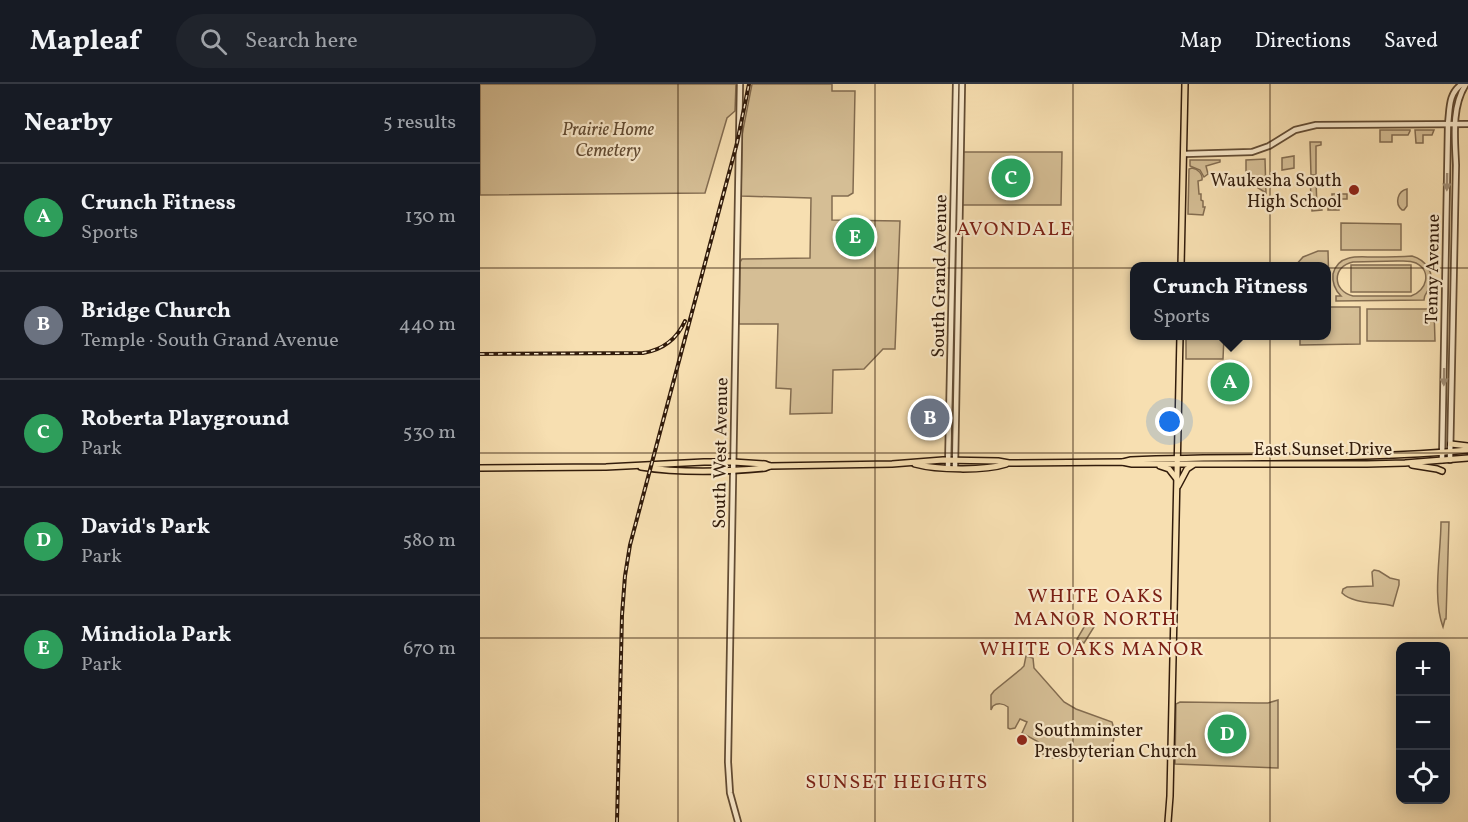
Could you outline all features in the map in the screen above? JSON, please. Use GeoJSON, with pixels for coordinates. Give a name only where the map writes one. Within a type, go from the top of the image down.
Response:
{"type":"FeatureCollection","features":[{"type":"Feature","properties":{"kind":"main road"},"geometry":{"type":"LineString","coordinates":[[1182,262],[1185,84]]}},
{"type":"Feature","properties":{"kind":"main road"},"geometry":{"type":"LineString","coordinates":[[1169,822],[1180,340]]}},
{"type":"Feature","properties":{"kind":"main road"},"geometry":{"type":"LineString","coordinates":[[1451,444],[1468,448]]}},
{"type":"Feature","properties":{"kind":"main road","name":"East Sunset Drive"},"geometry":{"type":"LineString","coordinates":[[1178,461],[1198,458],[1398,456],[1442,453],[1468,448]]}},
{"type":"Feature","properties":{"kind":"main road"},"geometry":{"type":"LineString","coordinates":[[1178,449],[1198,458]]}},
{"type":"Feature","properties":{"kind":"main road","name":"East Sunset Drive"},"geometry":{"type":"LineString","coordinates":[[1178,461],[1194,464],[1405,463],[1468,458]]}},
{"type":"Feature","properties":{"kind":"main road"},"geometry":{"type":"LineString","coordinates":[[480,468],[733,462],[770,466],[913,464],[930,460],[998,460],[1009,463]]}},
{"type":"Feature","properties":{"kind":"main road"},"geometry":{"type":"LineString","coordinates":[[1122,462],[1131,460],[1178,461]]}},
{"type":"Feature","properties":{"kind":"main road"},"geometry":{"type":"LineString","coordinates":[[913,464],[929,468],[952,468],[998,466],[1009,463],[1122,462],[1150,464],[1178,461]]}},
{"type":"Feature","properties":{"kind":"main road"},"geometry":{"type":"LineString","coordinates":[[1405,463],[1437,468],[1442,471]]}},
{"type":"Feature","properties":{"kind":"main road"},"geometry":{"type":"LineString","coordinates":[[1150,464],[1167,468],[1177,478]]}},
{"type":"Feature","properties":{"kind":"main road"},"geometry":{"type":"LineString","coordinates":[[1177,487],[1187,469],[1194,464]]}},
{"type":"Feature","properties":{"kind":"main road"},"geometry":{"type":"LineString","coordinates":[[634,466],[733,470],[770,466]]}},
{"type":"Feature","properties":{"kind":"street","name":"South West Avenue"},"geometry":{"type":"LineString","coordinates":[[738,822],[730,795],[728,762],[740,84]]}},
{"type":"Feature","properties":{"kind":"street","name":"South Grand Avenue"},"geometry":{"type":"LineString","coordinates":[[952,468],[956,84]]}},
{"type":"Feature","properties":{"kind":"street","name":"South Grand Avenue"},"geometry":{"type":"LineString","coordinates":[[952,460],[962,84]]}},
{"type":"Feature","properties":{"kind":"street","name":"Tenny Avenue"},"geometry":{"type":"LineString","coordinates":[[1450,460],[1456,124],[1458,101],[1464,84]]}},
{"type":"Feature","properties":{"kind":"street","name":"Tenny Avenue"},"geometry":{"type":"LineString","coordinates":[[1442,460],[1448,124],[1451,98],[1464,84]]}},
{"type":"Feature","properties":{"kind":"street"},"geometry":{"type":"LineString","coordinates":[[1184,154],[1252,152],[1267,147],[1294,130],[1316,125],[1468,124]]}},
{"type":"Feature","properties":{"kind":"green space","name":"Prairie Home Cemetery"},"geometry":{"type":"Polygon","coordinates":[[[480,84],[736,84],[735,111],[727,118],[705,193],[480,195],[480,84]]]}},
{"type":"Feature","properties":{"kind":"green space"},"geometry":{"type":"Polygon","coordinates":[[[752,84],[832,84],[832,91],[855,91],[853,193],[848,196],[832,196],[832,220],[900,221],[895,349],[883,349],[864,369],[833,370],[832,413],[790,414],[791,389],[776,388],[778,324],[739,324],[740,262],[742,259],[810,258],[811,198],[741,196],[742,135],[752,84]]]}},
{"type":"Feature","properties":{"kind":"green space"},"geometry":{"type":"Polygon","coordinates":[[[1380,130],[1410,131],[1408,135],[1392,135],[1392,142],[1380,142],[1380,130]]]}},
{"type":"Feature","properties":{"kind":"green space"},"geometry":{"type":"Polygon","coordinates":[[[1415,130],[1434,130],[1432,135],[1423,135],[1423,143],[1416,143],[1415,130]]]}},
{"type":"Feature","properties":{"kind":"green space"},"geometry":{"type":"Polygon","coordinates":[[[1310,142],[1321,142],[1321,145],[1316,146],[1316,175],[1311,175],[1310,142]]]}},
{"type":"Feature","properties":{"kind":"green space"},"geometry":{"type":"Polygon","coordinates":[[[961,152],[1062,152],[1061,205],[960,205],[961,152]]]}},
{"type":"Feature","properties":{"kind":"green space"},"geometry":{"type":"Polygon","coordinates":[[[1294,156],[1294,168],[1282,170],[1282,158],[1294,156]]]}},
{"type":"Feature","properties":{"kind":"green space"},"geometry":{"type":"Polygon","coordinates":[[[1265,159],[1266,193],[1246,180],[1246,160],[1265,159]]]}},
{"type":"Feature","properties":{"kind":"green space"},"geometry":{"type":"Polygon","coordinates":[[[1190,160],[1220,160],[1220,162],[1206,166],[1208,174],[1204,177],[1200,170],[1190,166],[1190,160]]]}},
{"type":"Feature","properties":{"kind":"green space"},"geometry":{"type":"Polygon","coordinates":[[[1192,168],[1202,176],[1202,180],[1198,181],[1199,194],[1201,194],[1203,207],[1205,207],[1203,215],[1188,214],[1189,169],[1192,168]]]}},
{"type":"Feature","properties":{"kind":"green space"},"geometry":{"type":"Polygon","coordinates":[[[1310,180],[1316,180],[1317,208],[1322,208],[1322,210],[1312,211],[1310,180]]]}},
{"type":"Feature","properties":{"kind":"green space"},"geometry":{"type":"Polygon","coordinates":[[[1407,189],[1407,206],[1402,210],[1398,204],[1398,198],[1401,192],[1407,189]]]}},
{"type":"Feature","properties":{"kind":"green space"},"geometry":{"type":"Polygon","coordinates":[[[1332,194],[1347,194],[1347,199],[1339,199],[1339,210],[1328,210],[1329,198],[1332,194]]]}},
{"type":"Feature","properties":{"kind":"green space"},"geometry":{"type":"Polygon","coordinates":[[[1341,223],[1401,224],[1401,250],[1341,250],[1341,223]]]}},
{"type":"Feature","properties":{"kind":"green space"},"geometry":{"type":"Polygon","coordinates":[[[1318,251],[1328,251],[1328,262],[1299,262],[1303,257],[1318,251]]]}},
{"type":"Feature","properties":{"kind":"green space"},"geometry":{"type":"Polygon","coordinates":[[[1412,256],[1425,264],[1430,272],[1430,287],[1424,300],[1336,301],[1336,296],[1341,296],[1334,286],[1333,274],[1343,260],[1358,257],[1412,256]],[[1353,262],[1341,268],[1337,279],[1341,289],[1353,296],[1411,296],[1421,290],[1426,281],[1424,271],[1414,262],[1353,262]]]}},
{"type":"Feature","properties":{"kind":"green space"},"geometry":{"type":"Polygon","coordinates":[[[1351,265],[1411,265],[1411,292],[1351,292],[1351,265]]]}},
{"type":"Feature","properties":{"kind":"green space"},"geometry":{"type":"Polygon","coordinates":[[[1331,307],[1360,307],[1360,344],[1300,345],[1300,340],[1331,340],[1331,307]]]}},
{"type":"Feature","properties":{"kind":"green space"},"geometry":{"type":"Polygon","coordinates":[[[1367,309],[1434,309],[1435,341],[1367,341],[1367,309]]]}},
{"type":"Feature","properties":{"kind":"green space"},"geometry":{"type":"Polygon","coordinates":[[[1186,340],[1224,340],[1223,359],[1186,359],[1186,340]]]}},
{"type":"Feature","properties":{"kind":"green space"},"geometry":{"type":"Polygon","coordinates":[[[1441,522],[1449,522],[1446,619],[1443,627],[1438,603],[1441,522]]]}},
{"type":"Feature","properties":{"kind":"green space"},"geometry":{"type":"Polygon","coordinates":[[[1374,570],[1399,580],[1393,606],[1359,601],[1342,593],[1347,587],[1373,586],[1372,572],[1374,570]]]}},
{"type":"Feature","properties":{"kind":"green space"},"geometry":{"type":"Polygon","coordinates":[[[1087,622],[1094,627],[1084,643],[1077,639],[1087,622]]]}},
{"type":"Feature","properties":{"kind":"green space"},"geometry":{"type":"Polygon","coordinates":[[[1026,656],[1033,658],[1034,668],[1064,702],[1076,709],[1112,722],[1114,736],[1110,749],[1071,757],[1046,757],[1041,752],[1044,745],[1022,733],[1027,722],[1020,719],[1015,728],[1010,729],[1008,728],[1008,707],[998,704],[991,710],[991,695],[1024,666],[1026,656]]]}},
{"type":"Feature","properties":{"kind":"green space"},"geometry":{"type":"Polygon","coordinates":[[[1278,700],[1278,768],[1175,764],[1176,704],[1180,702],[1268,703],[1278,700]]]}},
{"type":"Feature","properties":{"kind":"railway"},"geometry":{"type":"LineString","coordinates":[[617,822],[622,615],[630,545],[737,143],[749,84]]}},
{"type":"Feature","properties":{"kind":"railway"},"geometry":{"type":"LineString","coordinates":[[480,354],[643,353],[668,343],[685,321]]}},
{"type":"Feature","properties":{"kind":"place","name":"Roberta Playground"},"geometry":{"type":"Point","coordinates":[1011,178]}},
{"type":"Feature","properties":{"kind":"place","name":"Waukesha South High School"},"geometry":{"type":"Point","coordinates":[1354,190]}},
{"type":"Feature","properties":{"kind":"place","name":"Mindiola Park"},"geometry":{"type":"Point","coordinates":[855,237]}},
{"type":"Feature","properties":{"kind":"place","name":"Crunch Fitness"},"geometry":{"type":"Point","coordinates":[1230,382]}},
{"type":"Feature","properties":{"kind":"place","name":"Bridge Church"},"geometry":{"type":"Point","coordinates":[930,418]}},
{"type":"Feature","properties":{"kind":"place","name":"David's Park"},"geometry":{"type":"Point","coordinates":[1227,734]}},
{"type":"Feature","properties":{"kind":"place","name":"Southminster Presbyterian Church"},"geometry":{"type":"Point","coordinates":[1022,740]}},
{"type":"Feature","properties":{"kind":"district","name":"AVONDALE"},"geometry":{"type":"Point","coordinates":[1015,228]}},
{"type":"Feature","properties":{"kind":"district","name":"WHITE OAKS MANOR NORTH"},"geometry":{"type":"Point","coordinates":[1096,606]}},
{"type":"Feature","properties":{"kind":"district","name":"WHITE OAKS MANOR"},"geometry":{"type":"Point","coordinates":[1092,648]}},
{"type":"Feature","properties":{"kind":"district","name":"SUNSET HEIGHTS"},"geometry":{"type":"Point","coordinates":[897,781]}}]}
